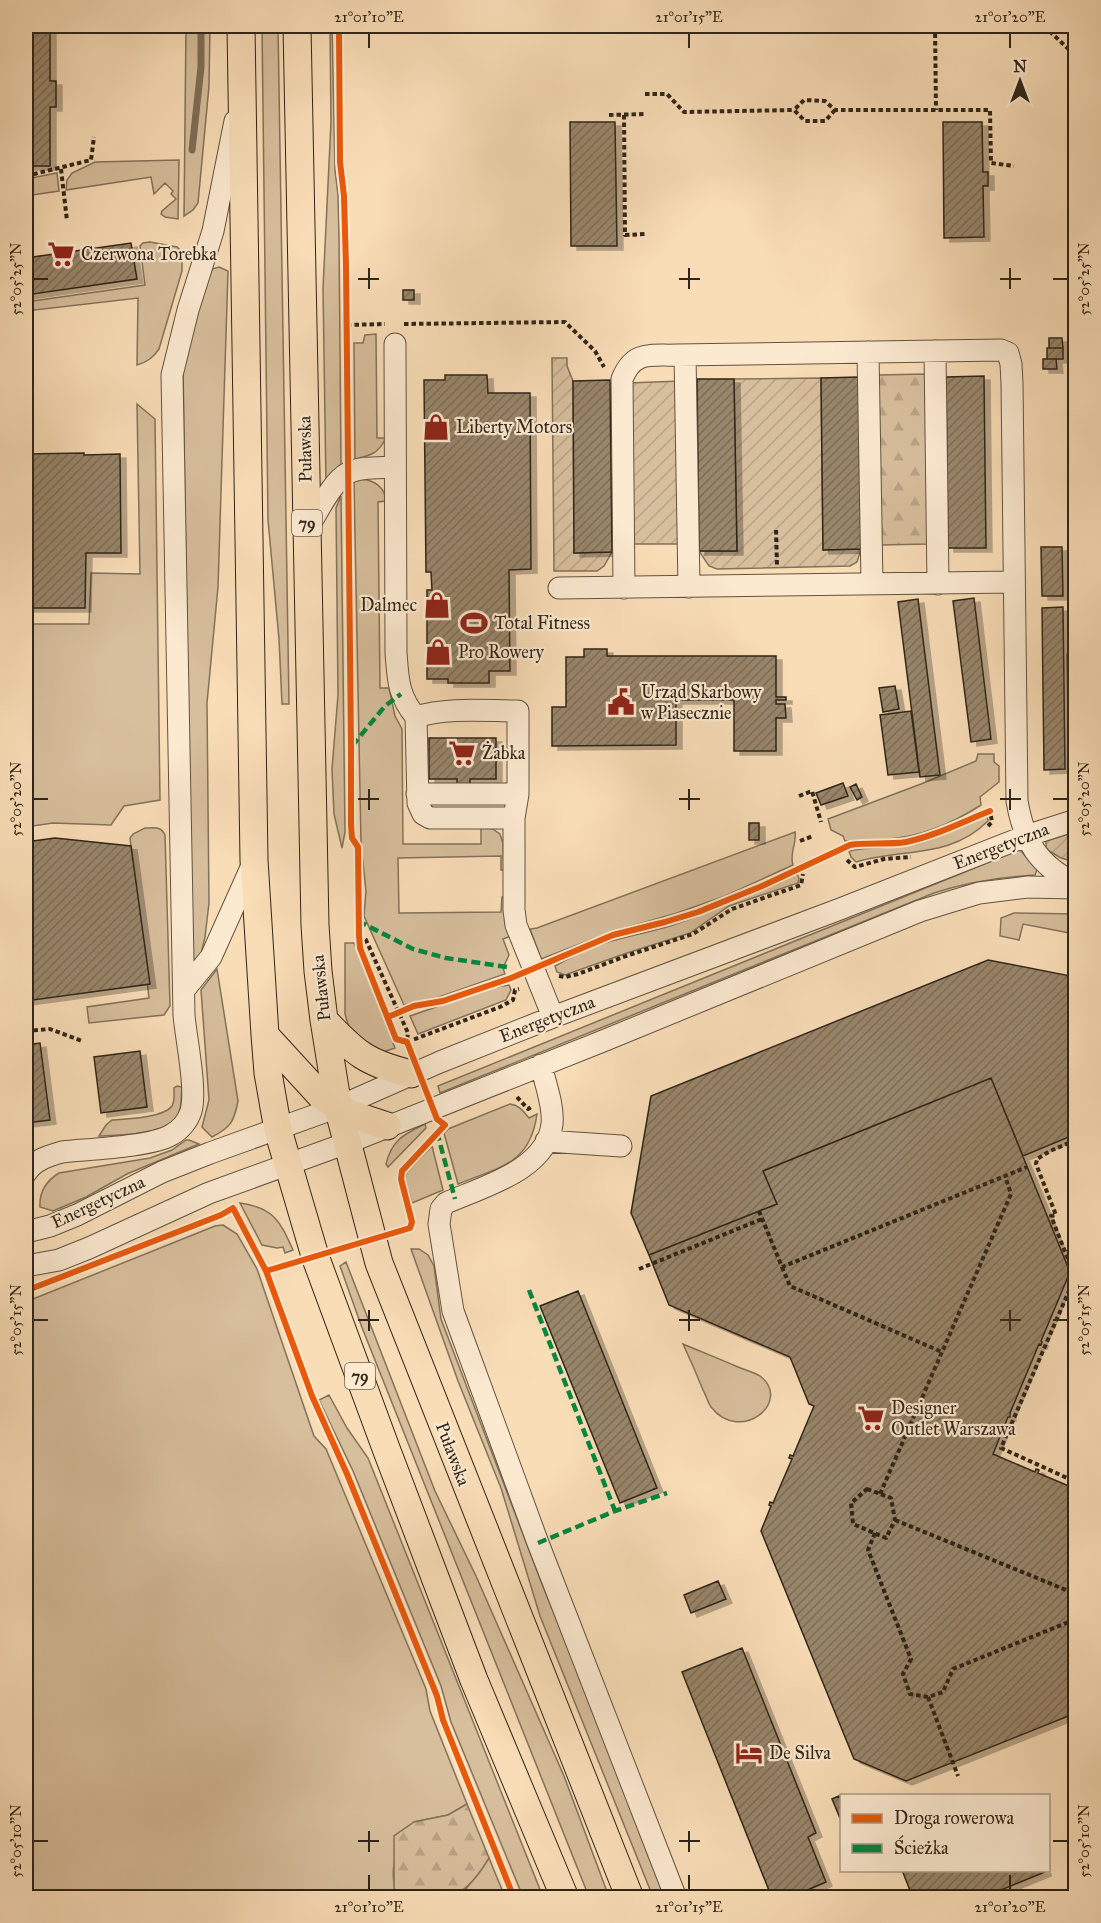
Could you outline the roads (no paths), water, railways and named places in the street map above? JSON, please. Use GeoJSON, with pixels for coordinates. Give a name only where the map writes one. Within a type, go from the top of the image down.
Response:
{"type":"FeatureCollection","features":[{"type":"Feature","properties":{"kind":"main road","name":"79"},"geometry":{"type":"LineString","coordinates":[[241,26],[254,860],[268,1073],[286,1164],[315,1256],[474,1680],[565,1898]]}},
{"type":"Feature","properties":{"kind":"main road","name":"Puławska"},"geometry":{"type":"LineString","coordinates":[[297,26],[315,925],[324,1020],[338,1107],[379,1263],[630,1898]]}},
{"type":"Feature","properties":{"kind":"main road"},"geometry":{"type":"LineString","coordinates":[[324,1020],[363,1057],[377,1065],[411,1074]]}},
{"type":"Feature","properties":{"kind":"main road"},"geometry":{"type":"LineString","coordinates":[[265,1035],[320,1095],[348,1113],[387,1126]]}},
{"type":"Feature","properties":{"kind":"street"},"geometry":{"type":"LineString","coordinates":[[26,1173],[35,1162],[47,1156],[148,1142],[170,1136],[179,1130],[191,1112],[192,1100],[184,1015],[172,375],[188,310],[213,231],[242,85]]}},
{"type":"Feature","properties":{"kind":"street"},"geometry":{"type":"LineString","coordinates":[[395,344],[396,653],[401,694],[416,717],[417,803],[423,814],[430,818],[514,818]]}},
{"type":"Feature","properties":{"kind":"street"},"geometry":{"type":"LineString","coordinates":[[624,588],[622,379],[616,371],[642,356],[1001,350],[1008,353],[1010,357],[1017,801],[1026,836],[1037,855],[1050,870],[1076,886]]}},
{"type":"Feature","properties":{"kind":"street"},"geometry":{"type":"LineString","coordinates":[[935,351],[938,584]]}},
{"type":"Feature","properties":{"kind":"street"},"geometry":{"type":"LineString","coordinates":[[868,352],[872,585]]}},
{"type":"Feature","properties":{"kind":"street"},"geometry":{"type":"LineString","coordinates":[[685,355],[689,587]]}},
{"type":"Feature","properties":{"kind":"street"},"geometry":{"type":"LineString","coordinates":[[307,529],[336,484],[348,473],[366,468],[395,467]]}},
{"type":"Feature","properties":{"kind":"street"},"geometry":{"type":"LineString","coordinates":[[559,588],[1014,582]]}},
{"type":"Feature","properties":{"kind":"street"},"geometry":{"type":"LineString","coordinates":[[416,717],[444,712],[518,711],[518,794],[514,818],[514,910],[516,925],[553,1017]]}},
{"type":"Feature","properties":{"kind":"street"},"geometry":{"type":"LineString","coordinates":[[417,794],[518,794]]}},
{"type":"Feature","properties":{"kind":"street","name":"Energetyczna"},"geometry":{"type":"LineString","coordinates":[[26,1229],[50,1226],[77,1215],[162,1172],[338,1107],[411,1074],[553,1017],[1026,836],[1076,820]]}},
{"type":"Feature","properties":{"kind":"street"},"geometry":{"type":"LineString","coordinates":[[184,990],[211,957],[254,860]]}},
{"type":"Feature","properties":{"kind":"street","name":"Energetyczna"},"geometry":{"type":"LineString","coordinates":[[26,1266],[59,1260],[209,1193],[347,1143],[920,911],[979,893],[1028,887],[1076,886]]}},
{"type":"Feature","properties":{"kind":"street"},"geometry":{"type":"LineString","coordinates":[[541,1065],[552,1124],[546,1141],[535,1159],[523,1169],[446,1203],[441,1209],[439,1224],[441,1239],[453,1311],[538,1543],[676,1898]]}},
{"type":"Feature","properties":{"kind":"street"},"geometry":{"type":"LineString","coordinates":[[546,1141],[621,1146]]}},
{"type":"Feature","properties":{"kind":"waterway"},"geometry":{"type":"LineString","coordinates":[[192,150],[201,67],[201,26]]}},
{"type":"Feature","properties":{"kind":"place","name":"Czerwona Torebka"},"geometry":{"type":"Point","coordinates":[61,254]}},
{"type":"Feature","properties":{"kind":"place","name":"Liberty Motors"},"geometry":{"type":"Point","coordinates":[436,427]}},
{"type":"Feature","properties":{"kind":"place","name":"Dalmec"},"geometry":{"type":"Point","coordinates":[437,605]}},
{"type":"Feature","properties":{"kind":"place","name":"Total Fitness"},"geometry":{"type":"Point","coordinates":[474,623]}},
{"type":"Feature","properties":{"kind":"place","name":"Pro Rowery"},"geometry":{"type":"Point","coordinates":[438,652]}},
{"type":"Feature","properties":{"kind":"place","name":"Urząd Skarbowy w Piasecznie"},"geometry":{"type":"Point","coordinates":[621,702]}},
{"type":"Feature","properties":{"kind":"place","name":"Żabka"},"geometry":{"type":"Point","coordinates":[462,753]}},
{"type":"Feature","properties":{"kind":"place","name":"Designer Outlet Warszawa"},"geometry":{"type":"Point","coordinates":[871,1418]}},
{"type":"Feature","properties":{"kind":"place","name":"De Silva"},"geometry":{"type":"Point","coordinates":[749,1753]}}]}
